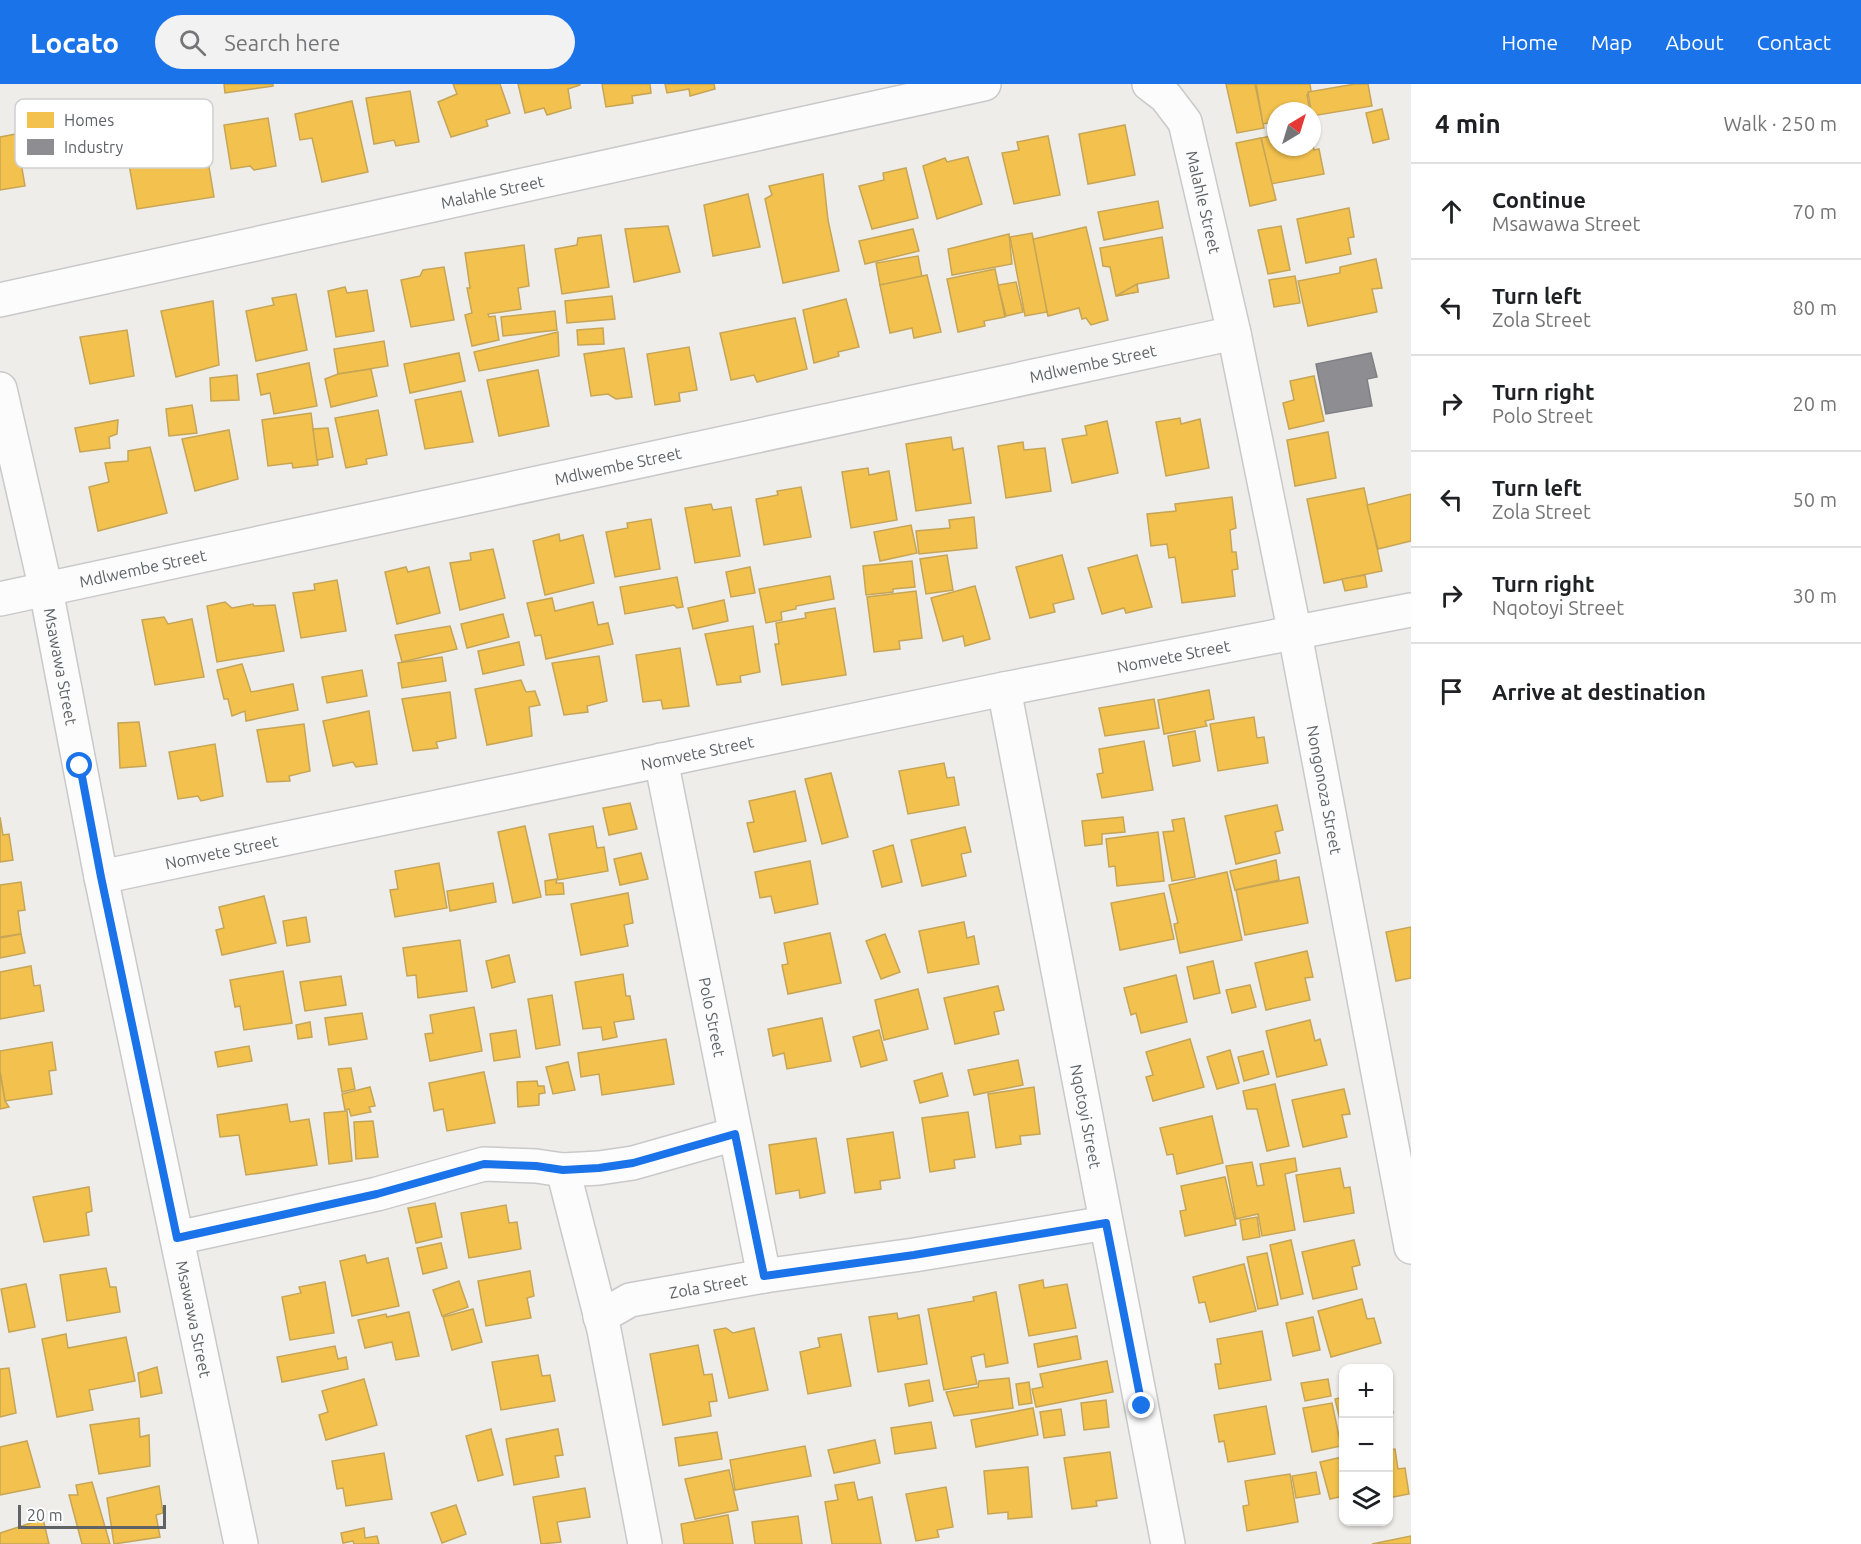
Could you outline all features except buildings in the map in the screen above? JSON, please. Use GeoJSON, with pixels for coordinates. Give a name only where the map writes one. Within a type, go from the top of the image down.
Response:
{"type":"FeatureCollection","features":[{"type":"Feature","properties":{"kind":"street","name":"Malahle Street"},"geometry":{"type":"LineString","coordinates":[[0,300],[984,84]]}},
{"type":"Feature","properties":{"kind":"street","name":"Malahle Street"},"geometry":{"type":"LineString","coordinates":[[1149,84],[1166,97],[1185,122],[1234,333]]}},
{"type":"Feature","properties":{"kind":"street","name":"Mdlwembe Street"},"geometry":{"type":"LineString","coordinates":[[0,599],[1234,333]]}},
{"type":"Feature","properties":{"kind":"street","name":"Nongonoza Street"},"geometry":{"type":"LineString","coordinates":[[1234,333],[1295,634],[1411,1247]]}},
{"type":"Feature","properties":{"kind":"street","name":"Msawawa Street"},"geometry":{"type":"LineString","coordinates":[[0,390],[46,590],[101,877],[241,1544]]}},
{"type":"Feature","properties":{"kind":"street","name":"Nomvete Street"},"geometry":{"type":"LineString","coordinates":[[101,877],[1004,689],[1411,610]]}},
{"type":"Feature","properties":{"kind":"street","name":"Nqotoyi Street"},"geometry":{"type":"LineString","coordinates":[[1004,689],[1168,1544]]}},
{"type":"Feature","properties":{"kind":"street","name":"Polo Street"},"geometry":{"type":"LineString","coordinates":[[661,760],[764,1276]]}},
{"type":"Feature","properties":{"kind":"street"},"geometry":{"type":"LineString","coordinates":[[177,1238],[377,1194],[484,1164],[536,1166],[563,1170],[599,1168],[633,1163],[735,1134]]}},
{"type":"Feature","properties":{"kind":"street"},"geometry":{"type":"LineString","coordinates":[[563,1170],[604,1330],[645,1544]]}},
{"type":"Feature","properties":{"kind":"street","name":"Zola Street"},"geometry":{"type":"LineString","coordinates":[[600,1317],[630,1300],[764,1276],[914,1255],[1106,1223]]}},
{"type":"Feature","properties":{"kind":"route"},"geometry":{"type":"LineString","coordinates":[[80,766],[177,1238],[377,1194],[484,1164],[536,1166],[563,1170],[599,1168],[633,1163],[735,1134],[764,1276],[914,1255],[1106,1223],[1142,1406]]}}]}
